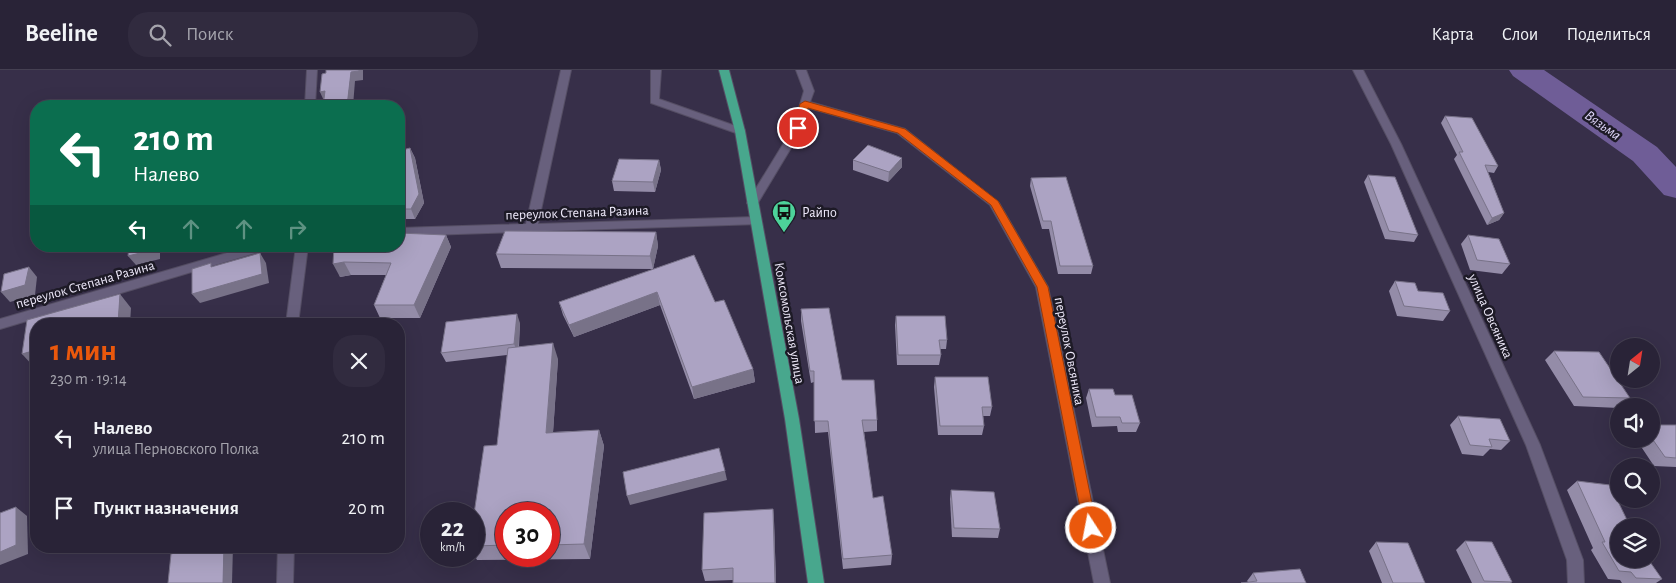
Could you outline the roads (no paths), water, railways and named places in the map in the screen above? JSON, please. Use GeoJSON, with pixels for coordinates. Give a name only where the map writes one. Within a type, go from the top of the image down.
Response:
{"type":"FeatureCollection","features":[{"type":"Feature","properties":{"kind":"main road","name":"Комсомольская улица"},"geometry":{"type":"LineString","coordinates":[[724,70],[740,131],[792,419],[816,583]]}},
{"type":"Feature","properties":{"kind":"street"},"geometry":{"type":"LineString","coordinates":[[310,100],[312,70]]}},
{"type":"Feature","properties":{"kind":"street"},"geometry":{"type":"LineString","coordinates":[[531,228],[566,70]]}},
{"type":"Feature","properties":{"kind":"street"},"geometry":{"type":"LineString","coordinates":[[656,70],[654,101],[740,131]]}},
{"type":"Feature","properties":{"kind":"street"},"geometry":{"type":"LineString","coordinates":[[752,203],[798,128],[808,91],[801,70]]}},
{"type":"Feature","properties":{"kind":"street","name":"улица Овсяника"},"geometry":{"type":"LineString","coordinates":[[1358,70],[1396,144],[1533,445],[1574,560],[1576,583]]}},
{"type":"Feature","properties":{"kind":"street","name":"переулок Овсяника"},"geometry":{"type":"LineString","coordinates":[[805,104],[901,131],[994,203],[1042,287],[1102,583]]}},
{"type":"Feature","properties":{"kind":"street","name":"переулок Степана Разина"},"geometry":{"type":"LineString","coordinates":[[405,232],[756,221]]}},
{"type":"Feature","properties":{"kind":"street","name":"переулок Степана Разина"},"geometry":{"type":"LineString","coordinates":[[0,324],[245,252]]}},
{"type":"Feature","properties":{"kind":"street"},"geometry":{"type":"LineString","coordinates":[[293,318],[301,252]]}},
{"type":"Feature","properties":{"kind":"street"},"geometry":{"type":"LineString","coordinates":[[286,553],[286,583]]}},
{"type":"Feature","properties":{"kind":"waterway","name":"Вязьма"},"geometry":{"type":"LineString","coordinates":[[1524,70],[1645,154],[1676,187]]}},
{"type":"Feature","properties":{"kind":"place","name":"Райпо"},"geometry":{"type":"Point","coordinates":[784,233]}}]}
